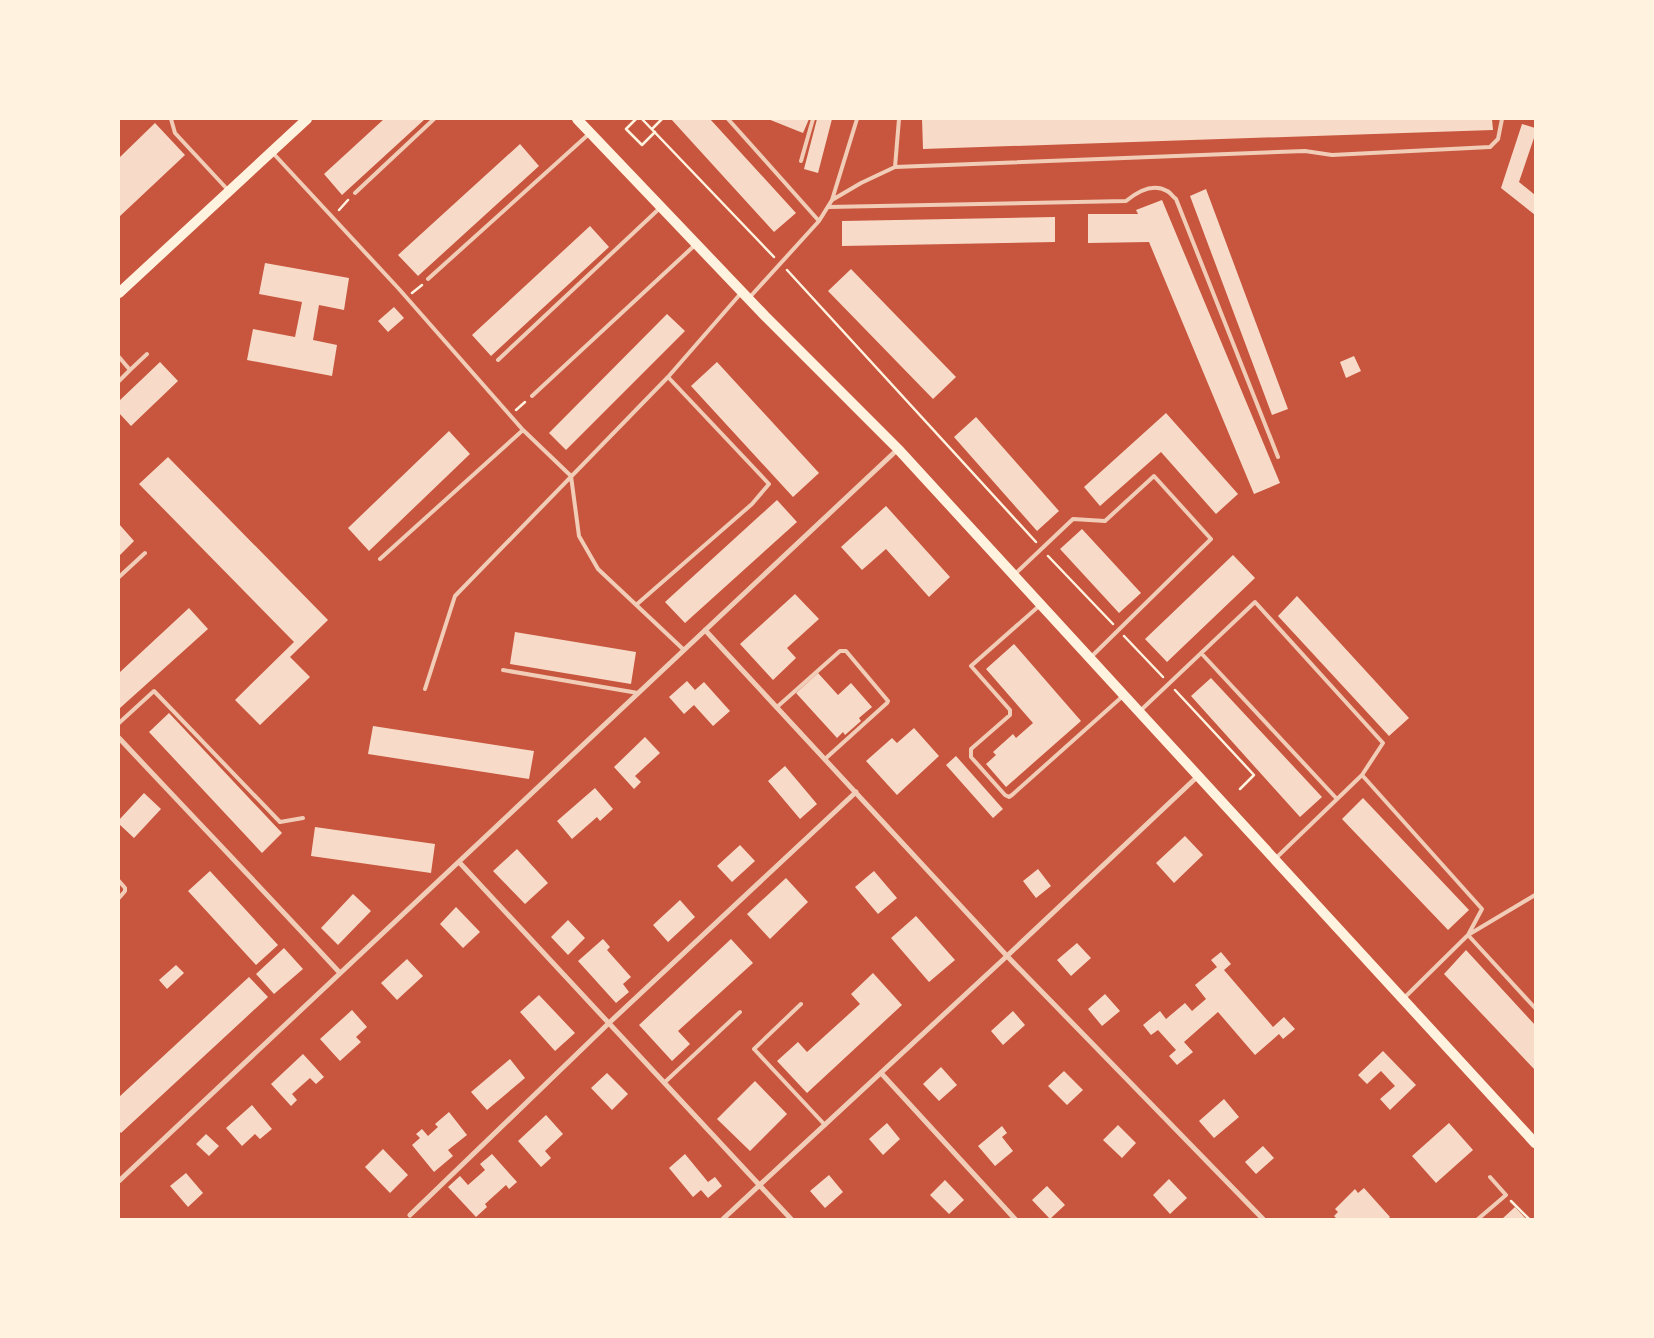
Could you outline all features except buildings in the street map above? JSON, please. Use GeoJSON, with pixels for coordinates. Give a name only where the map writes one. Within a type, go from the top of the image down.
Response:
{"type":"FeatureCollection","features":[{"type":"Feature","properties":{"kind":"main road"},"geometry":{"type":"LineString","coordinates":[[119,294],[307,119]]}},
{"type":"Feature","properties":{"kind":"main road"},"geometry":{"type":"LineString","coordinates":[[577,119],[745,295],[898,449],[1535,1143]]}},
{"type":"Feature","properties":{"kind":"street"},"geometry":{"type":"LineString","coordinates":[[119,1180],[898,449]]}},
{"type":"Feature","properties":{"kind":"street"},"geometry":{"type":"LineString","coordinates":[[705,630],[1007,956],[1263,1219]]}},
{"type":"Feature","properties":{"kind":"street"},"geometry":{"type":"LineString","coordinates":[[119,738],[253,878],[340,973]]}},
{"type":"Feature","properties":{"kind":"street"},"geometry":{"type":"LineString","coordinates":[[723,1219],[1198,776]]}},
{"type":"Feature","properties":{"kind":"street"},"geometry":{"type":"LineString","coordinates":[[410,1215],[610,1022],[856,792]]}},
{"type":"Feature","properties":{"kind":"street"},"geometry":{"type":"LineString","coordinates":[[459,862],[610,1022],[791,1219]]}},
{"type":"Feature","properties":{"kind":"street"},"geometry":{"type":"LineString","coordinates":[[881,1073],[1015,1219]]}},
{"type":"Feature","properties":{"kind":"lane"},"geometry":{"type":"LineString","coordinates":[[170,119],[175,133],[230,191]]}},
{"type":"Feature","properties":{"kind":"lane"},"geometry":{"type":"LineString","coordinates":[[355,193],[434,119]]}},
{"type":"Feature","properties":{"kind":"lane"},"geometry":{"type":"LineString","coordinates":[[728,119],[819,221]]}},
{"type":"Feature","properties":{"kind":"lane"},"geometry":{"type":"LineString","coordinates":[[801,162],[813,119]]}},
{"type":"Feature","properties":{"kind":"lane"},"geometry":{"type":"LineString","coordinates":[[425,689],[455,596],[745,295],[781,263],[819,221],[832,200],[856,119]]}},
{"type":"Feature","properties":{"kind":"lane"},"geometry":{"type":"LineString","coordinates":[[895,167],[899,119]]}},
{"type":"Feature","properties":{"kind":"lane"},"geometry":{"type":"LineString","coordinates":[[832,200],[895,167],[1305,151],[1332,155],[1490,148],[1498,140],[1502,119]]}},
{"type":"Feature","properties":{"kind":"lane"},"geometry":{"type":"LineString","coordinates":[[428,279],[590,133]]}},
{"type":"Feature","properties":{"kind":"lane"},"geometry":{"type":"LineString","coordinates":[[272,152],[406,298],[510,416],[571,476],[579,536],[598,569],[684,650]]}},
{"type":"Feature","properties":{"kind":"lane"},"geometry":{"type":"LineString","coordinates":[[828,207],[1126,201],[1134,194],[1151,188],[1167,190],[1176,199],[1278,456]]}},
{"type":"Feature","properties":{"kind":"lane"},"geometry":{"type":"LineString","coordinates":[[498,360],[661,207]]}},
{"type":"Feature","properties":{"kind":"lane"},"geometry":{"type":"LineString","coordinates":[[532,396],[696,244]]}},
{"type":"Feature","properties":{"kind":"lane"},"geometry":{"type":"LineString","coordinates":[[119,380],[147,354]]}},
{"type":"Feature","properties":{"kind":"lane"},"geometry":{"type":"LineString","coordinates":[[119,357],[130,370]]}},
{"type":"Feature","properties":{"kind":"lane"},"geometry":{"type":"LineString","coordinates":[[636,605],[752,504],[769,484],[668,377]]}},
{"type":"Feature","properties":{"kind":"lane"},"geometry":{"type":"LineString","coordinates":[[380,560],[523,430]]}},
{"type":"Feature","properties":{"kind":"lane"},"geometry":{"type":"LineString","coordinates":[[1014,575],[1073,519],[1105,521],[1154,476],[1211,539],[1090,658]]}},
{"type":"Feature","properties":{"kind":"lane"},"geometry":{"type":"LineString","coordinates":[[119,577],[145,553]]}},
{"type":"Feature","properties":{"kind":"lane"},"geometry":{"type":"LineString","coordinates":[[1140,712],[1255,602],[1383,743],[1362,775],[1275,859]]}},
{"type":"Feature","properties":{"kind":"lane"},"geometry":{"type":"LineString","coordinates":[[1041,604],[972,666],[1010,710],[1010,715],[971,749],[970,753],[971,757],[1005,795],[1012,795],[1124,695]]}},
{"type":"Feature","properties":{"kind":"lane"},"geometry":{"type":"LineString","coordinates":[[777,707],[840,651],[846,651],[888,701],[825,759]]}},
{"type":"Feature","properties":{"kind":"lane"},"geometry":{"type":"LineString","coordinates":[[1201,653],[1337,799]]}},
{"type":"Feature","properties":{"kind":"lane"},"geometry":{"type":"LineString","coordinates":[[503,670],[638,694]]}},
{"type":"Feature","properties":{"kind":"lane"},"geometry":{"type":"LineString","coordinates":[[119,723],[154,691],[280,822],[303,818]]}},
{"type":"Feature","properties":{"kind":"lane"},"geometry":{"type":"LineString","coordinates":[[1362,775],[1482,909],[1468,935]]}},
{"type":"Feature","properties":{"kind":"lane"},"geometry":{"type":"LineString","coordinates":[[119,881],[125,888],[119,898]]}},
{"type":"Feature","properties":{"kind":"lane"},"geometry":{"type":"LineString","coordinates":[[1403,999],[1468,935],[1535,896]]}},
{"type":"Feature","properties":{"kind":"lane"},"geometry":{"type":"LineString","coordinates":[[1468,935],[1535,1008]]}},
{"type":"Feature","properties":{"kind":"lane"},"geometry":{"type":"LineString","coordinates":[[801,1004],[754,1049],[825,1125]]}},
{"type":"Feature","properties":{"kind":"lane"},"geometry":{"type":"LineString","coordinates":[[665,1082],[740,1012]]}},
{"type":"Feature","properties":{"kind":"lane"},"geometry":{"type":"LineString","coordinates":[[1478,1219],[1506,1195],[1490,1177]]}},
{"type":"Feature","properties":{"kind":"path"},"geometry":{"type":"LineString","coordinates":[[636,119],[626,129],[642,145],[655,132]]}},
{"type":"Feature","properties":{"kind":"path"},"geometry":{"type":"LineString","coordinates":[[642,119],[781,263],[1042,549],[1254,775],[1240,789]]}},
{"type":"Feature","properties":{"kind":"path"},"geometry":{"type":"LineString","coordinates":[[652,128],[662,119]]}},
{"type":"Feature","properties":{"kind":"path"},"geometry":{"type":"LineString","coordinates":[[332,217],[355,193]]}},
{"type":"Feature","properties":{"kind":"path"},"geometry":{"type":"LineString","coordinates":[[406,298],[428,279]]}},
{"type":"Feature","properties":{"kind":"path"},"geometry":{"type":"LineString","coordinates":[[510,416],[532,396]]}},
{"type":"Feature","properties":{"kind":"path"},"geometry":{"type":"LineString","coordinates":[[1506,1195],[1529,1219]]}}]}
